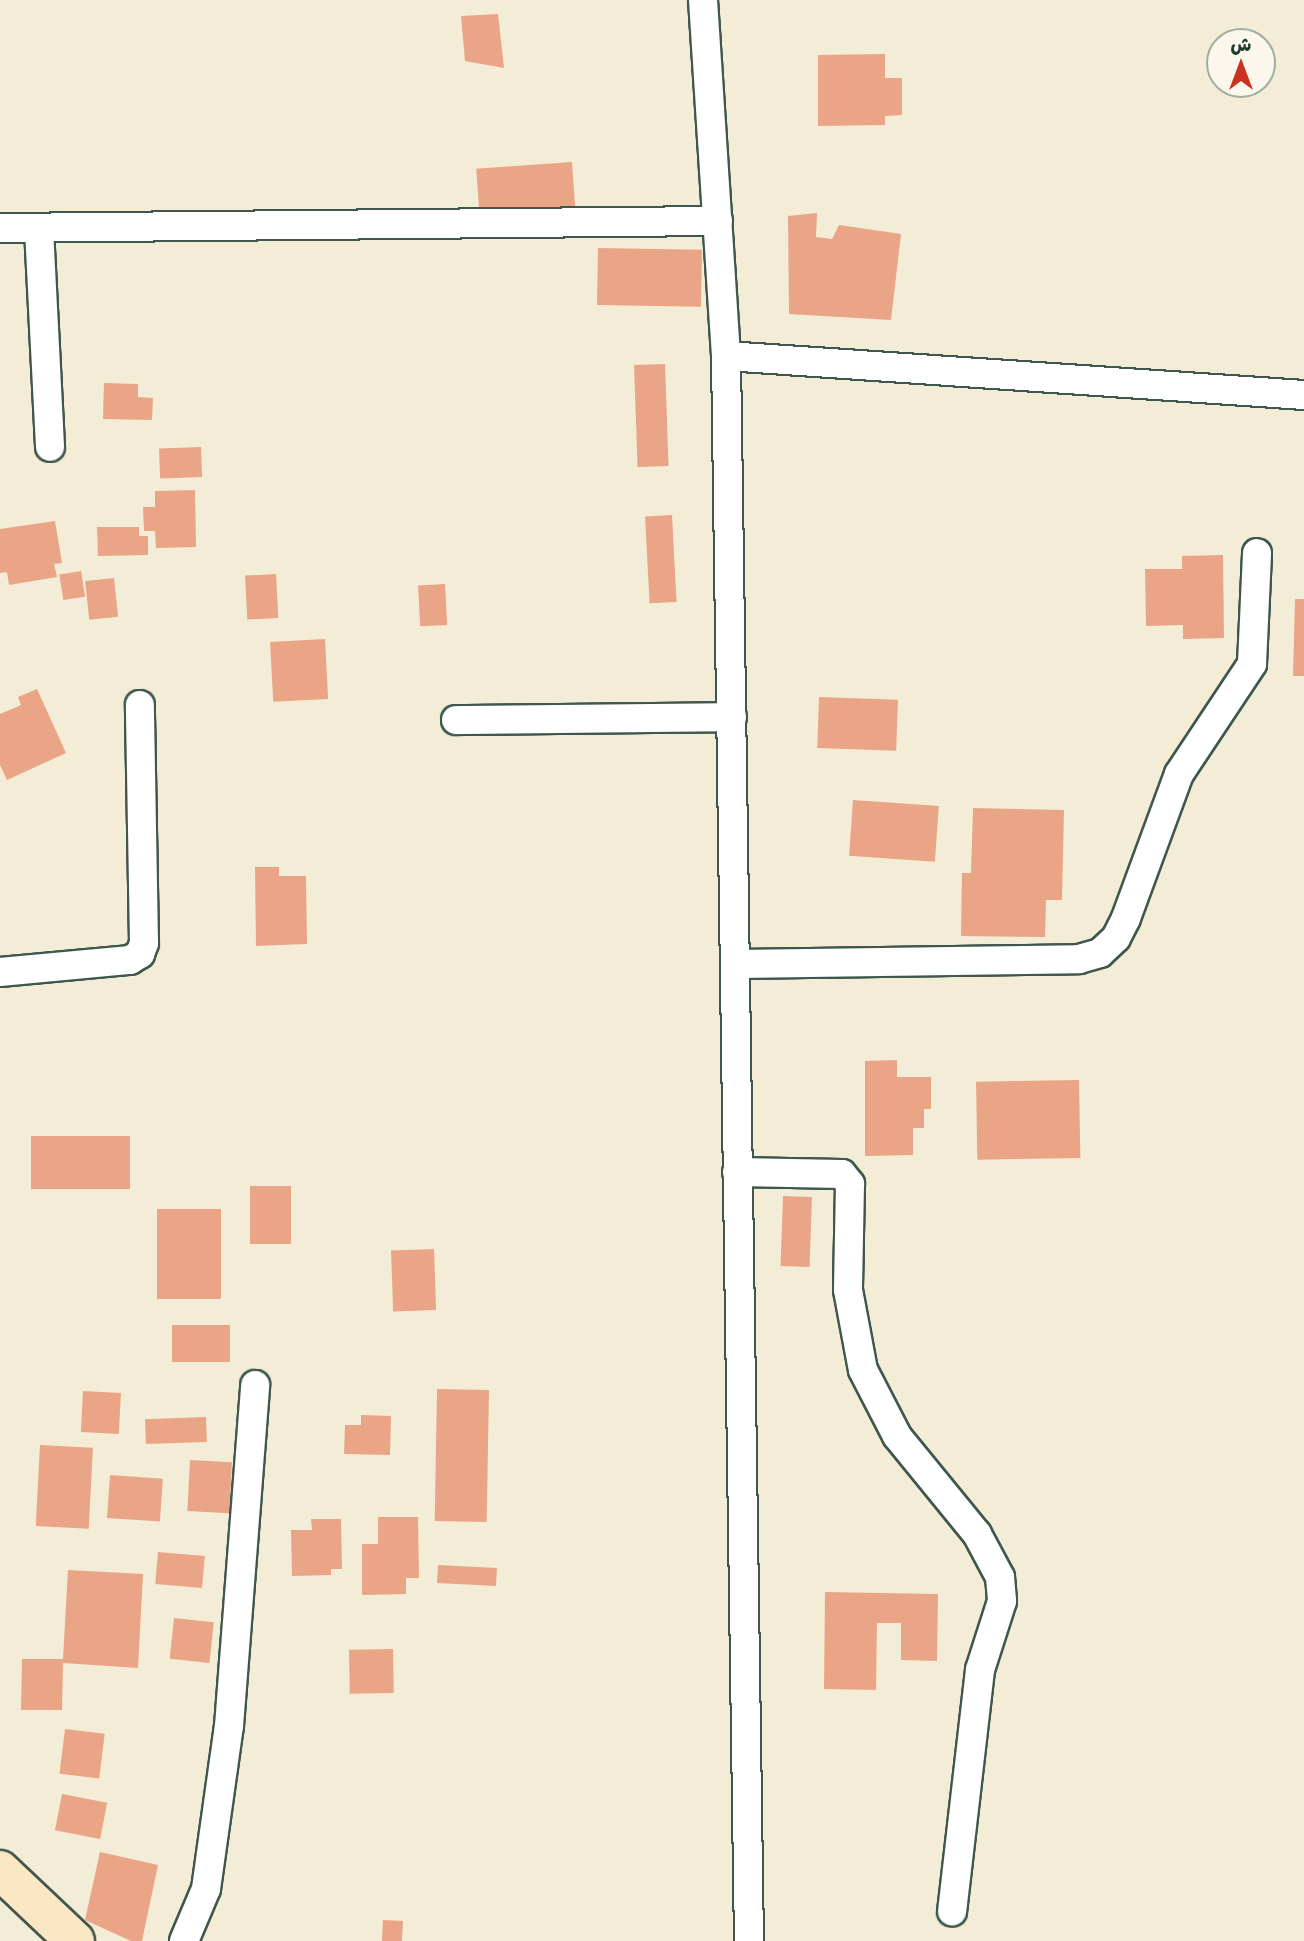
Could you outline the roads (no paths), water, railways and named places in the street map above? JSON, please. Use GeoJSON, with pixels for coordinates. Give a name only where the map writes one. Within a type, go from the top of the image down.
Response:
{"type":"FeatureCollection","features":[{"type":"Feature","properties":{"kind":"street"},"geometry":{"type":"LineString","coordinates":[[703,0],[726,356],[737,964],[737,1172],[749,1941]]}},
{"type":"Feature","properties":{"kind":"street"},"geometry":{"type":"LineString","coordinates":[[0,228],[718,221]]}},
{"type":"Feature","properties":{"kind":"street"},"geometry":{"type":"LineString","coordinates":[[39,229],[50,447]]}},
{"type":"Feature","properties":{"kind":"street"},"geometry":{"type":"LineString","coordinates":[[726,356],[1304,395]]}},
{"type":"Feature","properties":{"kind":"street"},"geometry":{"type":"LineString","coordinates":[[737,964],[1079,959],[1100,953],[1116,938],[1126,918],[1179,774],[1219,708],[1252,664],[1257,553]]}},
{"type":"Feature","properties":{"kind":"street"},"geometry":{"type":"LineString","coordinates":[[0,972],[130,960],[140,954],[144,943],[140,705]]}},
{"type":"Feature","properties":{"kind":"street"},"geometry":{"type":"LineString","coordinates":[[456,720],[732,717]]}},
{"type":"Feature","properties":{"kind":"street"},"geometry":{"type":"LineString","coordinates":[[737,1172],[842,1174],[850,1184],[848,1290],[863,1370],[897,1436],[977,1534],[1000,1577],[1002,1601],[980,1670],[952,1911]]}},
{"type":"Feature","properties":{"kind":"street"},"geometry":{"type":"LineString","coordinates":[[184,1941],[206,1889],[229,1726],[255,1385]]}},
{"type":"Feature","properties":{"kind":"street"},"geometry":{"type":"LineString","coordinates":[[0,1870],[75,1941]]}}]}
